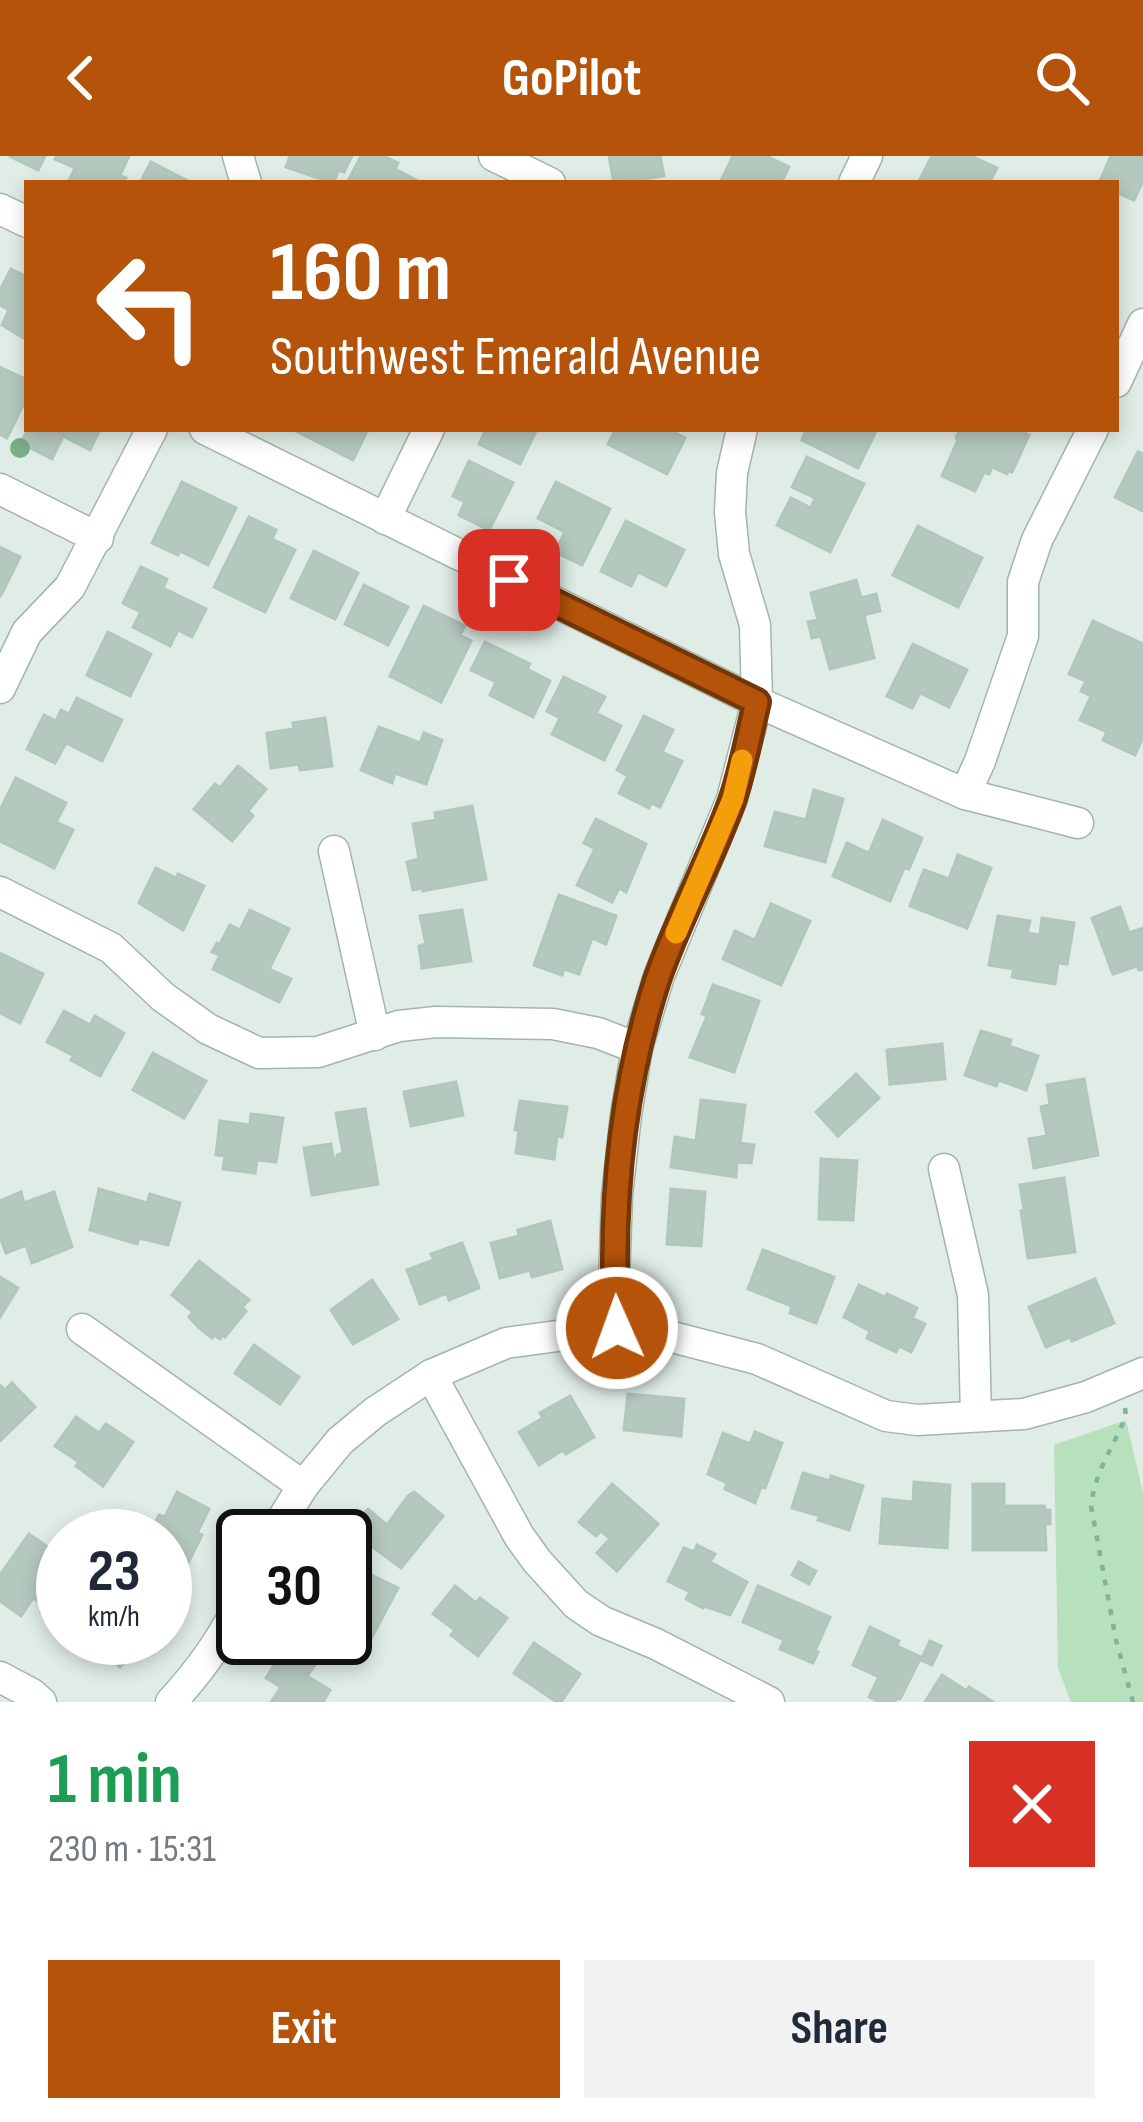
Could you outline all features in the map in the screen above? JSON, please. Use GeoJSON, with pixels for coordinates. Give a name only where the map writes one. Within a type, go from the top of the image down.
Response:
{"type":"FeatureCollection","features":[{"type":"Feature","properties":{"kind":"street"},"geometry":{"type":"LineString","coordinates":[[494,156],[546,180]]}},
{"type":"Feature","properties":{"kind":"street"},"geometry":{"type":"LineString","coordinates":[[1119,375],[1143,324]]}},
{"type":"Feature","properties":{"kind":"street"},"geometry":{"type":"LineString","coordinates":[[0,688],[27,632],[70,586],[151,432]]}},
{"type":"Feature","properties":{"kind":"street"},"geometry":{"type":"LineString","coordinates":[[211,432],[757,702],[965,794],[1078,823]]}},
{"type":"Feature","properties":{"kind":"street"},"geometry":{"type":"LineString","coordinates":[[385,519],[428,432]]}},
{"type":"Feature","properties":{"kind":"street"},"geometry":{"type":"LineString","coordinates":[[617,1328],[617,1195],[637,1048],[658,976],[733,799],[757,702],[754,625],[734,554],[730,512],[741,432]]}},
{"type":"Feature","properties":{"kind":"street"},"geometry":{"type":"LineString","coordinates":[[965,794],[1023,636],[1023,583],[1037,540],[1091,432]]}},
{"type":"Feature","properties":{"kind":"street"},"geometry":{"type":"LineString","coordinates":[[0,489],[98,538]]}},
{"type":"Feature","properties":{"kind":"street"},"geometry":{"type":"LineString","coordinates":[[334,851],[375,1035]]}},
{"type":"Feature","properties":{"kind":"street"},"geometry":{"type":"LineString","coordinates":[[0,892],[111,948],[163,997],[208,1029],[260,1053],[317,1052],[399,1026],[436,1022],[553,1024],[598,1033],[637,1048]]}},
{"type":"Feature","properties":{"kind":"street"},"geometry":{"type":"LineString","coordinates":[[944,1168],[973,1295],[976,1416]]}},
{"type":"Feature","properties":{"kind":"street"},"geometry":{"type":"LineString","coordinates":[[289,1509],[340,1441],[376,1412],[430,1375],[506,1343],[617,1328],[692,1341],[757,1359],[886,1416],[917,1420],[1024,1414],[1131,1379]]}},
{"type":"Feature","properties":{"kind":"street"},"geometry":{"type":"LineString","coordinates":[[82,1329],[303,1486]]}},
{"type":"Feature","properties":{"kind":"street"},"geometry":{"type":"LineString","coordinates":[[430,1375],[519,1536],[576,1604],[601,1621],[769,1702]]}},
{"type":"Feature","properties":{"kind":"street"},"geometry":{"type":"LineString","coordinates":[[171,1702],[216,1645]]}},
{"type":"Feature","properties":{"kind":"street"},"geometry":{"type":"LineString","coordinates":[[0,1677],[41,1702]]}},
{"type":"Feature","properties":{"kind":"path"},"geometry":{"type":"LineString","coordinates":[[1131,1379],[1126,1416],[1099,1467],[1091,1506],[1116,1640],[1133,1702]]}},
{"type":"Feature","properties":{"kind":"green space"},"geometry":{"type":"Polygon","coordinates":[[[1126,1420],[1143,1493],[1143,1702],[1071,1702],[1058,1668],[1054,1445],[1126,1420]]]}},
{"type":"Feature","properties":{"kind":"building"},"geometry":{"type":"Polygon","coordinates":[[[9,156],[45,156],[38,170],[9,156]]]}},
{"type":"Feature","properties":{"kind":"building"},"geometry":{"type":"Polygon","coordinates":[[[129,156],[120,175],[125,180],[69,180],[75,168],[55,159],[129,156]]]}},
{"type":"Feature","properties":{"kind":"building"},"geometry":{"type":"Polygon","coordinates":[[[290,156],[352,156],[334,180],[286,167],[290,156]]]}},
{"type":"Feature","properties":{"kind":"building"},"geometry":{"type":"Polygon","coordinates":[[[361,156],[383,156],[416,180],[349,180],[361,156]]]}},
{"type":"Feature","properties":{"kind":"building"},"geometry":{"type":"Polygon","coordinates":[[[609,156],[660,156],[664,176],[613,180],[609,156]]]}},
{"type":"Feature","properties":{"kind":"building"},"geometry":{"type":"Polygon","coordinates":[[[733,156],[766,156],[789,167],[782,180],[721,180],[733,156]]]}},
{"type":"Feature","properties":{"kind":"building"},"geometry":{"type":"Polygon","coordinates":[[[932,156],[971,156],[997,168],[991,180],[920,180],[932,156]]]}},
{"type":"Feature","properties":{"kind":"building"},"geometry":{"type":"Polygon","coordinates":[[[1111,156],[1143,156],[1143,181],[1134,200],[1119,193],[1119,180],[1100,180],[1111,156]]]}},
{"type":"Feature","properties":{"kind":"building"},"geometry":{"type":"Polygon","coordinates":[[[151,162],[186,180],[142,180],[151,162]]]}},
{"type":"Feature","properties":{"kind":"building"},"geometry":{"type":"Polygon","coordinates":[[[11,269],[24,276],[24,338],[2,325],[9,310],[0,305],[0,290],[11,269]]]}},
{"type":"Feature","properties":{"kind":"building"},"geometry":{"type":"Polygon","coordinates":[[[0,367],[24,379],[24,403],[7,438],[0,434],[0,367]]]}},
{"type":"Feature","properties":{"kind":"building"},"geometry":{"type":"Polygon","coordinates":[[[26,432],[99,432],[90,450],[63,436],[52,459],[21,443],[26,432]]]}},
{"type":"Feature","properties":{"kind":"building"},"geometry":{"type":"Polygon","coordinates":[[[298,432],[367,432],[353,460],[298,432]]]}},
{"type":"Feature","properties":{"kind":"building"},"geometry":{"type":"Polygon","coordinates":[[[485,432],[536,432],[520,464],[479,444],[485,432]]]}},
{"type":"Feature","properties":{"kind":"building"},"geometry":{"type":"Polygon","coordinates":[[[614,432],[673,432],[685,438],[667,474],[608,444],[614,432]]]}},
{"type":"Feature","properties":{"kind":"building"},"geometry":{"type":"Polygon","coordinates":[[[806,432],[876,432],[858,468],[802,440],[806,432]]]}},
{"type":"Feature","properties":{"kind":"building"},"geometry":{"type":"Polygon","coordinates":[[[959,432],[1029,435],[1012,472],[992,467],[989,474],[984,472],[975,491],[942,476],[959,432]]]}},
{"type":"Feature","properties":{"kind":"building"},"geometry":{"type":"Polygon","coordinates":[[[1138,452],[1143,454],[1143,511],[1115,497],[1138,452]]]}},
{"type":"Feature","properties":{"kind":"building"},"geometry":{"type":"Polygon","coordinates":[[[807,457],[864,484],[830,552],[777,525],[791,498],[811,508],[815,498],[792,487],[807,457]]]}},
{"type":"Feature","properties":{"kind":"building"},"geometry":{"type":"Polygon","coordinates":[[[469,461],[513,483],[489,530],[459,515],[465,502],[453,496],[469,461]]]}},
{"type":"Feature","properties":{"kind":"building"},"geometry":{"type":"Polygon","coordinates":[[[182,482],[236,508],[208,565],[152,543],[182,482]]]}},
{"type":"Feature","properties":{"kind":"building"},"geometry":{"type":"Polygon","coordinates":[[[556,482],[610,509],[582,565],[555,552],[565,532],[538,518],[556,482]]]}},
{"type":"Feature","properties":{"kind":"building"},"geometry":{"type":"Polygon","coordinates":[[[249,517],[276,530],[272,539],[295,550],[265,612],[214,587],[249,517]]]}},
{"type":"Feature","properties":{"kind":"building"},"geometry":{"type":"Polygon","coordinates":[[[626,521],[684,550],[666,586],[638,572],[631,586],[601,571],[626,521]]]}},
{"type":"Feature","properties":{"kind":"building"},"geometry":{"type":"Polygon","coordinates":[[[918,526],[982,558],[958,607],[893,575],[918,526]]]}},
{"type":"Feature","properties":{"kind":"building"},"geometry":{"type":"Polygon","coordinates":[[[0,547],[20,557],[0,597],[0,547]]]}},
{"type":"Feature","properties":{"kind":"building"},"geometry":{"type":"Polygon","coordinates":[[[314,551],[358,573],[335,619],[291,598],[314,551]]]}},
{"type":"Feature","properties":{"kind":"building"},"geometry":{"type":"Polygon","coordinates":[[[141,567],[167,579],[163,588],[206,609],[192,637],[178,630],[170,646],[133,627],[141,612],[123,603],[141,567]]]}},
{"type":"Feature","properties":{"kind":"building"},"geometry":{"type":"Polygon","coordinates":[[[856,580],[861,598],[876,594],[880,611],[864,615],[874,658],[830,669],[821,636],[812,638],[808,622],[818,620],[811,593],[856,580]]]}},
{"type":"Feature","properties":{"kind":"building"},"geometry":{"type":"Polygon","coordinates":[[[364,585],[408,607],[388,645],[345,624],[364,585]]]}},
{"type":"Feature","properties":{"kind":"building"},"geometry":{"type":"Polygon","coordinates":[[[424,606],[465,626],[460,635],[471,641],[441,702],[390,676],[424,606]]]}},
{"type":"Feature","properties":{"kind":"building"},"geometry":{"type":"Polygon","coordinates":[[[1093,621],[1143,644],[1143,737],[1135,755],[1103,740],[1107,732],[1080,720],[1091,696],[1081,691],[1086,681],[1069,674],[1093,621]]]}},
{"type":"Feature","properties":{"kind":"building"},"geometry":{"type":"Polygon","coordinates":[[[108,632],[151,654],[130,696],[87,675],[108,632]]]}},
{"type":"Feature","properties":{"kind":"building"},"geometry":{"type":"Polygon","coordinates":[[[485,642],[530,664],[527,669],[550,681],[533,717],[490,695],[496,682],[471,670],[485,642]]]}},
{"type":"Feature","properties":{"kind":"building"},"geometry":{"type":"Polygon","coordinates":[[[913,644],[967,670],[949,707],[920,693],[912,708],[887,696],[913,644]]]}},
{"type":"Feature","properties":{"kind":"building"},"geometry":{"type":"Polygon","coordinates":[[[564,677],[605,697],[596,713],[621,726],[604,760],[552,734],[560,718],[547,711],[564,677]]]}},
{"type":"Feature","properties":{"kind":"building"},"geometry":{"type":"Polygon","coordinates":[[[77,698],[122,720],[102,761],[66,743],[55,763],[27,749],[44,715],[56,721],[61,710],[69,714],[77,698]]]}},
{"type":"Feature","properties":{"kind":"building"},"geometry":{"type":"Polygon","coordinates":[[[644,716],[673,730],[662,752],[682,761],[660,807],[651,803],[649,808],[619,793],[628,776],[617,770],[644,716]]]}},
{"type":"Feature","properties":{"kind":"building"},"geometry":{"type":"Polygon","coordinates":[[[325,718],[332,766],[271,768],[267,733],[325,718]]]}},
{"type":"Feature","properties":{"kind":"building"},"geometry":{"type":"Polygon","coordinates":[[[379,727],[420,743],[424,733],[442,740],[426,784],[395,773],[392,783],[361,770],[379,727]]]}},
{"type":"Feature","properties":{"kind":"building"},"geometry":{"type":"Polygon","coordinates":[[[238,766],[266,789],[248,811],[253,816],[232,841],[194,809],[238,766]]]}},
{"type":"Feature","properties":{"kind":"building"},"geometry":{"type":"Polygon","coordinates":[[[16,778],[66,803],[56,822],[73,830],[54,868],[0,841],[0,810],[16,778]]]}},
{"type":"Feature","properties":{"kind":"building"},"geometry":{"type":"Polygon","coordinates":[[[814,790],[843,799],[825,862],[765,846],[775,812],[806,820],[814,790]]]}},
{"type":"Feature","properties":{"kind":"building"},"geometry":{"type":"Polygon","coordinates":[[[472,806],[486,879],[413,890],[407,862],[419,859],[413,824],[436,820],[435,813],[472,806]]]}},
{"type":"Feature","properties":{"kind":"building"},"geometry":{"type":"Polygon","coordinates":[[[596,819],[646,844],[626,892],[619,888],[612,902],[577,885],[595,849],[584,843],[596,819]]]}},
{"type":"Feature","properties":{"kind":"building"},"geometry":{"type":"Polygon","coordinates":[[[883,820],[922,838],[890,901],[833,876],[847,843],[869,853],[883,820]]]}},
{"type":"Feature","properties":{"kind":"building"},"geometry":{"type":"Polygon","coordinates":[[[958,855],[991,868],[967,928],[910,906],[924,870],[949,879],[958,855]]]}},
{"type":"Feature","properties":{"kind":"building"},"geometry":{"type":"Polygon","coordinates":[[[156,868],[204,886],[183,930],[139,903],[156,868]]]}},
{"type":"Feature","properties":{"kind":"building"},"geometry":{"type":"Polygon","coordinates":[[[559,895],[616,916],[606,944],[592,938],[579,974],[564,969],[562,975],[534,965],[559,895]]]}},
{"type":"Feature","properties":{"kind":"building"},"geometry":{"type":"Polygon","coordinates":[[[771,904],[810,921],[781,985],[723,959],[735,931],[755,940],[771,904]]]}},
{"type":"Feature","properties":{"kind":"building"},"geometry":{"type":"Polygon","coordinates":[[[1120,907],[1129,933],[1143,928],[1143,969],[1137,966],[1113,974],[1092,918],[1120,907]]]}},
{"type":"Feature","properties":{"kind":"building"},"geometry":{"type":"Polygon","coordinates":[[[250,910],[289,929],[269,969],[291,979],[279,1002],[213,969],[220,955],[212,952],[217,943],[230,925],[240,930],[250,910]]]}},
{"type":"Feature","properties":{"kind":"building"},"geometry":{"type":"Polygon","coordinates":[[[462,910],[471,961],[422,968],[419,946],[426,944],[420,916],[462,910]]]}},
{"type":"Feature","properties":{"kind":"building"},"geometry":{"type":"Polygon","coordinates":[[[998,916],[1030,921],[1027,933],[1040,935],[1042,918],[1074,923],[1067,964],[1058,963],[1055,984],[1012,977],[1014,969],[989,965],[998,916]]]}},
{"type":"Feature","properties":{"kind":"building"},"geometry":{"type":"Polygon","coordinates":[[[0,953],[43,974],[20,1023],[0,1013],[0,953]]]}},
{"type":"Feature","properties":{"kind":"building"},"geometry":{"type":"Polygon","coordinates":[[[713,985],[759,1001],[734,1072],[690,1057],[707,1016],[702,1014],[713,985]]]}},
{"type":"Feature","properties":{"kind":"building"},"geometry":{"type":"Polygon","coordinates":[[[64,1011],[90,1025],[95,1016],[124,1033],[100,1076],[47,1042],[64,1011]]]}},
{"type":"Feature","properties":{"kind":"building"},"geometry":{"type":"Polygon","coordinates":[[[981,1031],[1011,1040],[1009,1046],[1038,1056],[1026,1090],[965,1075],[981,1031]]]}},
{"type":"Feature","properties":{"kind":"building"},"geometry":{"type":"Polygon","coordinates":[[[942,1044],[945,1079],[890,1084],[887,1050],[942,1044]]]}},
{"type":"Feature","properties":{"kind":"building"},"geometry":{"type":"Polygon","coordinates":[[[153,1053],[206,1081],[184,1118],[133,1090],[153,1053]]]}},
{"type":"Feature","properties":{"kind":"building"},"geometry":{"type":"Polygon","coordinates":[[[856,1074],[879,1098],[838,1136],[816,1112],[856,1074]]]}},
{"type":"Feature","properties":{"kind":"building"},"geometry":{"type":"Polygon","coordinates":[[[1084,1079],[1098,1155],[1034,1168],[1029,1139],[1047,1136],[1041,1107],[1050,1105],[1047,1085],[1084,1079]]]}},
{"type":"Feature","properties":{"kind":"building"},"geometry":{"type":"Polygon","coordinates":[[[456,1082],[463,1115],[411,1126],[404,1092],[456,1082]]]}},
{"type":"Feature","properties":{"kind":"building"},"geometry":{"type":"Polygon","coordinates":[[[701,1100],[745,1105],[740,1143],[754,1145],[751,1163],[737,1162],[736,1177],[671,1167],[675,1137],[696,1141],[701,1100]]]}},
{"type":"Feature","properties":{"kind":"building"},"geometry":{"type":"Polygon","coordinates":[[[520,1101],[567,1107],[554,1159],[516,1153],[520,1101]]]}},
{"type":"Feature","properties":{"kind":"building"},"geometry":{"type":"Polygon","coordinates":[[[365,1109],[378,1184],[312,1195],[304,1148],[331,1144],[333,1159],[337,1159],[343,1153],[336,1113],[365,1109]]]}},
{"type":"Feature","properties":{"kind":"building"},"geometry":{"type":"Polygon","coordinates":[[[251,1114],[283,1118],[276,1162],[257,1160],[255,1173],[223,1169],[225,1156],[216,1155],[220,1121],[250,1125],[251,1114]]]}},
{"type":"Feature","properties":{"kind":"building"},"geometry":{"type":"Polygon","coordinates":[[[821,1159],[857,1161],[853,1220],[819,1219],[821,1159]]]}},
{"type":"Feature","properties":{"kind":"building"},"geometry":{"type":"Polygon","coordinates":[[[1064,1178],[1075,1252],[1028,1258],[1020,1185],[1064,1178]]]}},
{"type":"Feature","properties":{"kind":"building"},"geometry":{"type":"Polygon","coordinates":[[[99,1189],[147,1203],[150,1194],[180,1203],[168,1245],[139,1238],[137,1244],[90,1230],[99,1189]]]}},
{"type":"Feature","properties":{"kind":"building"},"geometry":{"type":"Polygon","coordinates":[[[671,1189],[705,1192],[701,1246],[667,1244],[671,1189]]]}},
{"type":"Feature","properties":{"kind":"building"},"geometry":{"type":"Polygon","coordinates":[[[21,1192],[24,1203],[54,1192],[72,1247],[32,1263],[26,1245],[6,1253],[0,1237],[0,1201],[21,1192]]]}},
{"type":"Feature","properties":{"kind":"building"},"geometry":{"type":"Polygon","coordinates":[[[550,1221],[562,1269],[532,1277],[530,1270],[500,1278],[491,1243],[550,1221]]]}},
{"type":"Feature","properties":{"kind":"building"},"geometry":{"type":"Polygon","coordinates":[[[462,1243],[479,1288],[449,1300],[447,1293],[420,1304],[407,1270],[434,1260],[431,1254],[462,1243]]]}},
{"type":"Feature","properties":{"kind":"building"},"geometry":{"type":"Polygon","coordinates":[[[763,1250],[834,1277],[816,1323],[790,1313],[792,1306],[748,1289],[763,1250]]]}},
{"type":"Feature","properties":{"kind":"building"},"geometry":{"type":"Polygon","coordinates":[[[199,1261],[249,1300],[242,1307],[246,1311],[220,1339],[199,1328],[189,1317],[193,1312],[172,1295],[199,1261]]]}},
{"type":"Feature","properties":{"kind":"building"},"geometry":{"type":"Polygon","coordinates":[[[0,1277],[18,1288],[0,1317],[0,1277]]]}},
{"type":"Feature","properties":{"kind":"building"},"geometry":{"type":"Polygon","coordinates":[[[1095,1279],[1114,1323],[1046,1347],[1029,1307],[1095,1279]]]}},
{"type":"Feature","properties":{"kind":"building"},"geometry":{"type":"Polygon","coordinates":[[[372,1280],[398,1319],[353,1344],[331,1310],[372,1280]]]}},
{"type":"Feature","properties":{"kind":"building"},"geometry":{"type":"Polygon","coordinates":[[[859,1285],[917,1308],[912,1318],[925,1324],[911,1352],[899,1346],[896,1352],[867,1338],[870,1331],[844,1317],[859,1285]]]}},
{"type":"Feature","properties":{"kind":"building"},"geometry":{"type":"Polygon","coordinates":[[[254,1345],[299,1377],[280,1404],[235,1373],[254,1345]]]}},
{"type":"Feature","properties":{"kind":"building"},"geometry":{"type":"Polygon","coordinates":[[[12,1383],[35,1407],[0,1441],[0,1385],[5,1390],[12,1383]]]}},
{"type":"Feature","properties":{"kind":"building"},"geometry":{"type":"Polygon","coordinates":[[[628,1394],[684,1399],[681,1436],[624,1430],[628,1394]]]}},
{"type":"Feature","properties":{"kind":"building"},"geometry":{"type":"Polygon","coordinates":[[[570,1396],[594,1437],[539,1465],[519,1432],[570,1396]]]}},
{"type":"Feature","properties":{"kind":"building"},"geometry":{"type":"Polygon","coordinates":[[[76,1417],[99,1433],[106,1424],[133,1442],[103,1486],[55,1446],[76,1417]]]}},
{"type":"Feature","properties":{"kind":"building"},"geometry":{"type":"Polygon","coordinates":[[[755,1432],[782,1443],[755,1503],[725,1489],[727,1483],[708,1474],[723,1433],[750,1444],[755,1432]]]}},
{"type":"Feature","properties":{"kind":"building"},"geometry":{"type":"Polygon","coordinates":[[[803,1473],[863,1486],[849,1530],[792,1508],[803,1473]]]}},
{"type":"Feature","properties":{"kind":"building"},"geometry":{"type":"Polygon","coordinates":[[[914,1482],[950,1485],[947,1548],[880,1543],[883,1499],[913,1502],[914,1482]]]}},
{"type":"Feature","properties":{"kind":"building"},"geometry":{"type":"Polygon","coordinates":[[[612,1484],[658,1524],[617,1571],[597,1553],[610,1539],[601,1531],[596,1536],[579,1522],[612,1484]]]}},
{"type":"Feature","properties":{"kind":"building"},"geometry":{"type":"Polygon","coordinates":[[[973,1484],[1004,1484],[1004,1506],[1050,1510],[1046,1550],[973,1550],[973,1484]]]}},
{"type":"Feature","properties":{"kind":"building"},"geometry":{"type":"Polygon","coordinates":[[[177,1492],[209,1509],[192,1555],[192,1509],[169,1509],[177,1492]]]}},
{"type":"Feature","properties":{"kind":"building"},"geometry":{"type":"Polygon","coordinates":[[[414,1492],[443,1516],[401,1568],[372,1546],[372,1512],[387,1525],[414,1492]]]}},
{"type":"Feature","properties":{"kind":"building"},"geometry":{"type":"Polygon","coordinates":[[[29,1534],[36,1539],[36,1600],[21,1616],[0,1601],[0,1575],[29,1534]]]}},
{"type":"Feature","properties":{"kind":"building"},"geometry":{"type":"Polygon","coordinates":[[[697,1545],[715,1554],[710,1562],[747,1582],[730,1615],[686,1599],[690,1592],[668,1581],[684,1548],[694,1552],[697,1545]]]}},
{"type":"Feature","properties":{"kind":"building"},"geometry":{"type":"Polygon","coordinates":[[[799,1562],[816,1571],[809,1584],[792,1575],[799,1562]]]}},
{"type":"Feature","properties":{"kind":"building"},"geometry":{"type":"Polygon","coordinates":[[[372,1575],[398,1588],[372,1637],[372,1575]]]}},
{"type":"Feature","properties":{"kind":"building"},"geometry":{"type":"Polygon","coordinates":[[[455,1586],[507,1618],[478,1656],[433,1614],[455,1586]]]}},
{"type":"Feature","properties":{"kind":"building"},"geometry":{"type":"Polygon","coordinates":[[[758,1586],[830,1617],[813,1663],[780,1649],[784,1640],[743,1622],[758,1586]]]}},
{"type":"Feature","properties":{"kind":"building"},"geometry":{"type":"Polygon","coordinates":[[[870,1627],[921,1657],[895,1702],[869,1697],[879,1677],[853,1665],[870,1627]]]}},
{"type":"Feature","properties":{"kind":"building"},"geometry":{"type":"Polygon","coordinates":[[[930,1641],[941,1646],[932,1665],[921,1660],[930,1641]]]}},
{"type":"Feature","properties":{"kind":"building"},"geometry":{"type":"Polygon","coordinates":[[[534,1643],[580,1674],[561,1702],[514,1673],[534,1643]]]}},
{"type":"Feature","properties":{"kind":"building"},"geometry":{"type":"Polygon","coordinates":[[[274,1665],[315,1665],[307,1676],[330,1690],[323,1702],[271,1702],[281,1687],[266,1678],[274,1665]]]}},
{"type":"Feature","properties":{"kind":"building"},"geometry":{"type":"Polygon","coordinates":[[[942,1675],[967,1691],[969,1687],[993,1702],[925,1702],[942,1675]]]}},
{"type":"Feature","properties":{"kind":"slow traffic"},"geometry":{"type":"LineString","coordinates":[[676,933],[733,799],[742,760]]}},
{"type":"Feature","properties":{"kind":"route"},"geometry":{"type":"LineString","coordinates":[[509,580],[757,702],[733,799],[658,976],[637,1048],[617,1195],[617,1328]]}}]}
